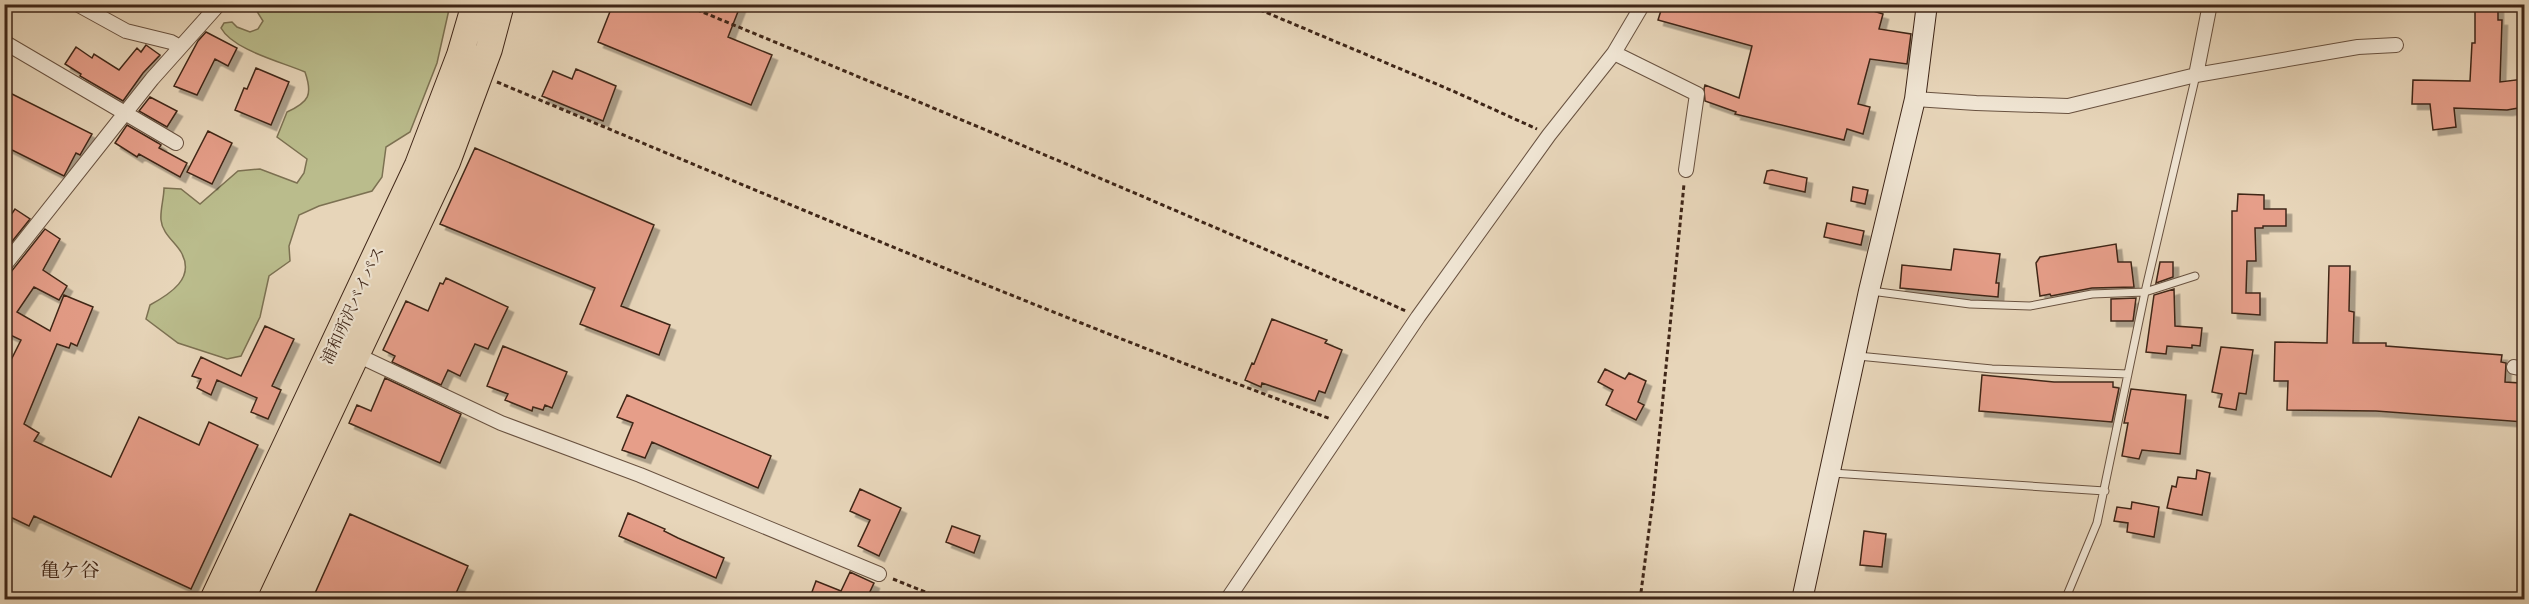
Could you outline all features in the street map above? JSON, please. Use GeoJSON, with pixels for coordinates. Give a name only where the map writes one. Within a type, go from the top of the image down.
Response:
{"type":"FeatureCollection","features":[{"type":"Feature","properties":{"kind":"highway","name":"浦和所沢バイパス"},"geometry":{"type":"LineString","coordinates":[[213,600],[418,165],[460,55],[475,4]]}},
{"type":"Feature","properties":{"kind":"highway","name":"浦和所沢バイパス"},"geometry":{"type":"LineString","coordinates":[[241,600],[447,162],[478,77],[501,4]]}},
{"type":"Feature","properties":{"kind":"street"},"geometry":{"type":"LineString","coordinates":[[77,4],[126,31],[171,42],[180,47]]}},
{"type":"Feature","properties":{"kind":"street"},"geometry":{"type":"LineString","coordinates":[[4,266],[124,112],[219,4]]}},
{"type":"Feature","properties":{"kind":"street"},"geometry":{"type":"LineString","coordinates":[[1227,600],[1418,317],[1549,135],[1614,53],[1643,4]]}},
{"type":"Feature","properties":{"kind":"street"},"geometry":{"type":"LineString","coordinates":[[1802,600],[1869,291],[1915,99],[1926,4]]}},
{"type":"Feature","properties":{"kind":"street"},"geometry":{"type":"LineString","coordinates":[[2196,75],[2210,4]]}},
{"type":"Feature","properties":{"kind":"street"},"geometry":{"type":"LineString","coordinates":[[4,42],[176,143]]}},
{"type":"Feature","properties":{"kind":"street"},"geometry":{"type":"LineString","coordinates":[[1915,99],[1977,104],[2068,106],[2196,75],[2358,47],[2396,45]]}},
{"type":"Feature","properties":{"kind":"street"},"geometry":{"type":"LineString","coordinates":[[1614,53],[1696,94],[1686,170]]}},
{"type":"Feature","properties":{"kind":"street"},"geometry":{"type":"LineString","coordinates":[[355,354],[501,423],[639,475],[879,574]]}},
{"type":"Feature","properties":{"kind":"lane"},"geometry":{"type":"LineString","coordinates":[[2066,600],[2097,523],[2105,491],[2145,292],[2196,75]]}},
{"type":"Feature","properties":{"kind":"lane"},"geometry":{"type":"LineString","coordinates":[[1869,291],[1970,304],[2030,306],[2092,294],[2145,292],[2195,276]]}},
{"type":"Feature","properties":{"kind":"lane"},"geometry":{"type":"LineString","coordinates":[[1855,355],[1992,369],[2128,374]]}},
{"type":"Feature","properties":{"kind":"lane"},"geometry":{"type":"LineString","coordinates":[[1830,472],[2105,491]]}},
{"type":"Feature","properties":{"kind":"path"},"geometry":{"type":"LineString","coordinates":[[683,4],[1227,232],[1418,317]]}},
{"type":"Feature","properties":{"kind":"path"},"geometry":{"type":"LineString","coordinates":[[1246,4],[1453,91],[1549,135]]}},
{"type":"Feature","properties":{"kind":"path"},"geometry":{"type":"LineString","coordinates":[[478,77],[502,84],[770,198],[1050,311],[1346,424]]}},
{"type":"Feature","properties":{"kind":"path"},"geometry":{"type":"LineString","coordinates":[[1668,600],[1640,597],[1653,499],[1686,170]]}},
{"type":"Feature","properties":{"kind":"path"},"geometry":{"type":"LineString","coordinates":[[879,574],[945,600]]}},
{"type":"Feature","properties":{"kind":"green space"},"geometry":{"type":"Polygon","coordinates":[[[253,5],[450,5],[437,63],[410,132],[386,147],[382,177],[372,191],[319,206],[299,215],[289,246],[290,261],[269,276],[260,317],[241,356],[227,359],[178,343],[146,319],[150,305],[179,284],[185,270],[185,261],[181,252],[162,225],[164,188],[181,189],[200,204],[238,171],[260,169],[297,183],[304,173],[307,159],[277,137],[287,112],[300,105],[307,97],[309,87],[305,72],[247,49],[227,36],[221,28],[224,23],[232,22],[237,27],[250,32],[258,29],[263,21],[253,5]]]}},
{"type":"Feature","properties":{"kind":"building"},"geometry":{"type":"Polygon","coordinates":[[[613,4],[650,4],[664,10],[665,4],[741,4],[728,37],[772,55],[751,105],[598,42],[613,4]]]}},
{"type":"Feature","properties":{"kind":"building"},"geometry":{"type":"Polygon","coordinates":[[[1663,4],[1851,4],[1883,14],[1879,29],[1911,34],[1907,64],[1870,59],[1858,104],[1870,107],[1863,134],[1847,129],[1844,140],[1735,114],[1736,112],[1705,101],[1705,85],[1739,98],[1752,46],[1658,20],[1663,4]]]}},
{"type":"Feature","properties":{"kind":"building"},"geometry":{"type":"Polygon","coordinates":[[[2475,4],[2498,4],[2498,20],[2502,20],[2500,82],[2524,79],[2524,107],[2507,110],[2454,108],[2456,127],[2433,130],[2430,104],[2412,104],[2413,80],[2470,81],[2472,43],[2475,43],[2475,4]]]}},
{"type":"Feature","properties":{"kind":"building"},"geometry":{"type":"Polygon","coordinates":[[[206,32],[237,48],[228,66],[215,59],[197,95],[174,86],[198,41],[206,32]]]}},
{"type":"Feature","properties":{"kind":"building"},"geometry":{"type":"Polygon","coordinates":[[[146,45],[160,55],[143,73],[123,101],[80,76],[81,74],[65,64],[76,47],[92,58],[94,54],[119,70],[137,48],[141,52],[146,45]]]}},
{"type":"Feature","properties":{"kind":"building"},"geometry":{"type":"Polygon","coordinates":[[[256,68],[289,82],[271,125],[235,110],[256,68]]]}},
{"type":"Feature","properties":{"kind":"building"},"geometry":{"type":"Polygon","coordinates":[[[576,69],[616,86],[603,121],[542,96],[553,71],[572,79],[576,69]]]}},
{"type":"Feature","properties":{"kind":"building"},"geometry":{"type":"Polygon","coordinates":[[[4,90],[92,134],[80,155],[76,153],[64,176],[4,146],[4,90]]]}},
{"type":"Feature","properties":{"kind":"building"},"geometry":{"type":"Polygon","coordinates":[[[150,97],[177,111],[167,127],[139,111],[150,97]]]}},
{"type":"Feature","properties":{"kind":"building"},"geometry":{"type":"Polygon","coordinates":[[[127,125],[161,145],[159,148],[187,163],[180,177],[139,154],[137,157],[115,143],[127,125]]]}},
{"type":"Feature","properties":{"kind":"building"},"geometry":{"type":"Polygon","coordinates":[[[208,131],[232,143],[212,184],[187,172],[208,131]]]}},
{"type":"Feature","properties":{"kind":"building"},"geometry":{"type":"Polygon","coordinates":[[[475,148],[654,225],[621,306],[670,325],[659,355],[580,324],[595,288],[440,224],[475,148]]]}},
{"type":"Feature","properties":{"kind":"building"},"geometry":{"type":"Polygon","coordinates":[[[1772,170],[1807,178],[1805,192],[1764,183],[1767,171],[1772,170]]]}},
{"type":"Feature","properties":{"kind":"building"},"geometry":{"type":"Polygon","coordinates":[[[1853,187],[1868,190],[1865,204],[1851,201],[1853,187]]]}},
{"type":"Feature","properties":{"kind":"building"},"geometry":{"type":"Polygon","coordinates":[[[2238,194],[2264,195],[2264,209],[2286,209],[2286,226],[2255,228],[2256,261],[2247,261],[2246,293],[2260,293],[2260,315],[2232,313],[2232,211],[2237,211],[2238,194]]]}},
{"type":"Feature","properties":{"kind":"building"},"geometry":{"type":"Polygon","coordinates":[[[15,209],[30,219],[6,249],[4,225],[15,209]]]}},
{"type":"Feature","properties":{"kind":"building"},"geometry":{"type":"Polygon","coordinates":[[[1827,223],[1864,231],[1861,245],[1824,237],[1827,223]]]}},
{"type":"Feature","properties":{"kind":"building"},"geometry":{"type":"Polygon","coordinates":[[[45,229],[60,239],[43,270],[67,286],[59,300],[34,287],[17,312],[50,331],[64,295],[93,307],[77,346],[71,343],[69,348],[57,344],[24,424],[39,433],[34,441],[111,477],[139,417],[199,445],[209,422],[258,445],[191,589],[34,516],[29,526],[4,514],[4,374],[21,340],[4,332],[4,275],[11,272],[45,229]]]}},
{"type":"Feature","properties":{"kind":"building"},"geometry":{"type":"Polygon","coordinates":[[[2116,244],[2118,262],[2131,262],[2134,287],[2092,288],[2040,296],[2036,263],[2040,257],[2116,244]]]}},
{"type":"Feature","properties":{"kind":"building"},"geometry":{"type":"Polygon","coordinates":[[[1954,249],[2000,254],[1996,283],[1999,283],[1998,297],[1900,288],[1902,265],[1951,270],[1954,249]]]}},
{"type":"Feature","properties":{"kind":"building"},"geometry":{"type":"Polygon","coordinates":[[[2160,262],[2173,262],[2173,277],[2156,283],[2160,262]]]}},
{"type":"Feature","properties":{"kind":"building"},"geometry":{"type":"Polygon","coordinates":[[[2329,266],[2350,266],[2349,311],[2354,312],[2353,343],[2386,343],[2386,346],[2502,355],[2501,362],[2506,363],[2505,382],[2520,383],[2519,401],[2524,402],[2524,422],[2376,411],[2287,410],[2288,381],[2274,381],[2275,342],[2327,343],[2329,266]]]}},
{"type":"Feature","properties":{"kind":"building"},"geometry":{"type":"Polygon","coordinates":[[[446,278],[508,307],[488,349],[475,344],[460,376],[448,370],[441,385],[392,362],[395,356],[383,350],[406,301],[428,311],[440,283],[443,284],[446,278]]]}},
{"type":"Feature","properties":{"kind":"building"},"geometry":{"type":"Polygon","coordinates":[[[2174,289],[2175,326],[2202,328],[2200,346],[2192,345],[2192,348],[2167,346],[2166,354],[2146,352],[2154,295],[2174,289]]]}},
{"type":"Feature","properties":{"kind":"building"},"geometry":{"type":"Polygon","coordinates":[[[2136,298],[2133,321],[2111,321],[2111,299],[2136,298]]]}},
{"type":"Feature","properties":{"kind":"building"},"geometry":{"type":"Polygon","coordinates":[[[1272,319],[1327,340],[1325,343],[1342,350],[1325,393],[1319,391],[1315,401],[1262,383],[1261,387],[1245,380],[1272,319]]]}},
{"type":"Feature","properties":{"kind":"building"},"geometry":{"type":"Polygon","coordinates":[[[265,326],[294,339],[272,386],[281,390],[268,419],[251,412],[257,398],[217,380],[211,395],[197,388],[201,379],[192,376],[201,357],[241,376],[265,326]]]}},
{"type":"Feature","properties":{"kind":"building"},"geometry":{"type":"Polygon","coordinates":[[[503,346],[567,372],[552,408],[545,405],[543,410],[533,407],[532,411],[505,400],[508,394],[487,386],[503,346]]]}},
{"type":"Feature","properties":{"kind":"building"},"geometry":{"type":"Polygon","coordinates":[[[2221,347],[2253,350],[2246,394],[2239,393],[2236,410],[2219,407],[2222,394],[2212,392],[2221,347]]]}},
{"type":"Feature","properties":{"kind":"building"},"geometry":{"type":"Polygon","coordinates":[[[1605,369],[1625,379],[1629,373],[1646,381],[1638,402],[1644,405],[1636,420],[1606,405],[1613,390],[1598,382],[1605,369]]]}},
{"type":"Feature","properties":{"kind":"building"},"geometry":{"type":"Polygon","coordinates":[[[1982,375],[2054,382],[2113,382],[2113,387],[2119,388],[2112,422],[1979,411],[1982,375]]]}},
{"type":"Feature","properties":{"kind":"building"},"geometry":{"type":"Polygon","coordinates":[[[385,378],[461,414],[440,463],[349,423],[357,405],[371,411],[385,378]]]}},
{"type":"Feature","properties":{"kind":"building"},"geometry":{"type":"Polygon","coordinates":[[[2131,389],[2186,395],[2180,454],[2142,450],[2139,459],[2122,456],[2128,423],[2124,423],[2131,389]]]}},
{"type":"Feature","properties":{"kind":"building"},"geometry":{"type":"Polygon","coordinates":[[[627,395],[771,456],[758,488],[652,442],[645,458],[622,450],[633,423],[617,417],[627,395]]]}},
{"type":"Feature","properties":{"kind":"building"},"geometry":{"type":"Polygon","coordinates":[[[2197,470],[2210,473],[2202,515],[2167,508],[2172,486],[2176,487],[2178,477],[2196,479],[2197,470]]]}},
{"type":"Feature","properties":{"kind":"building"},"geometry":{"type":"Polygon","coordinates":[[[860,489],[901,508],[879,556],[858,546],[870,520],[850,511],[860,489]]]}},
{"type":"Feature","properties":{"kind":"building"},"geometry":{"type":"Polygon","coordinates":[[[2132,502],[2159,507],[2154,537],[2127,532],[2128,523],[2114,521],[2117,507],[2131,509],[2132,502]]]}},
{"type":"Feature","properties":{"kind":"building"},"geometry":{"type":"Polygon","coordinates":[[[628,513],[724,558],[716,578],[619,536],[628,513]]]}},
{"type":"Feature","properties":{"kind":"building"},"geometry":{"type":"Polygon","coordinates":[[[350,514],[468,566],[453,600],[312,600],[350,514]]]}},
{"type":"Feature","properties":{"kind":"building"},"geometry":{"type":"Polygon","coordinates":[[[952,526],[980,536],[974,553],[946,542],[952,526]]]}},
{"type":"Feature","properties":{"kind":"building"},"geometry":{"type":"Polygon","coordinates":[[[1864,531],[1886,534],[1882,567],[1860,565],[1864,531]]]}},
{"type":"Feature","properties":{"kind":"building"},"geometry":{"type":"Polygon","coordinates":[[[850,572],[874,583],[866,600],[809,600],[816,581],[841,591],[850,572]]]}},
{"type":"Feature","properties":{"kind":"district","name":"亀ケ谷"},"geometry":{"type":"Point","coordinates":[70,570]}}]}
